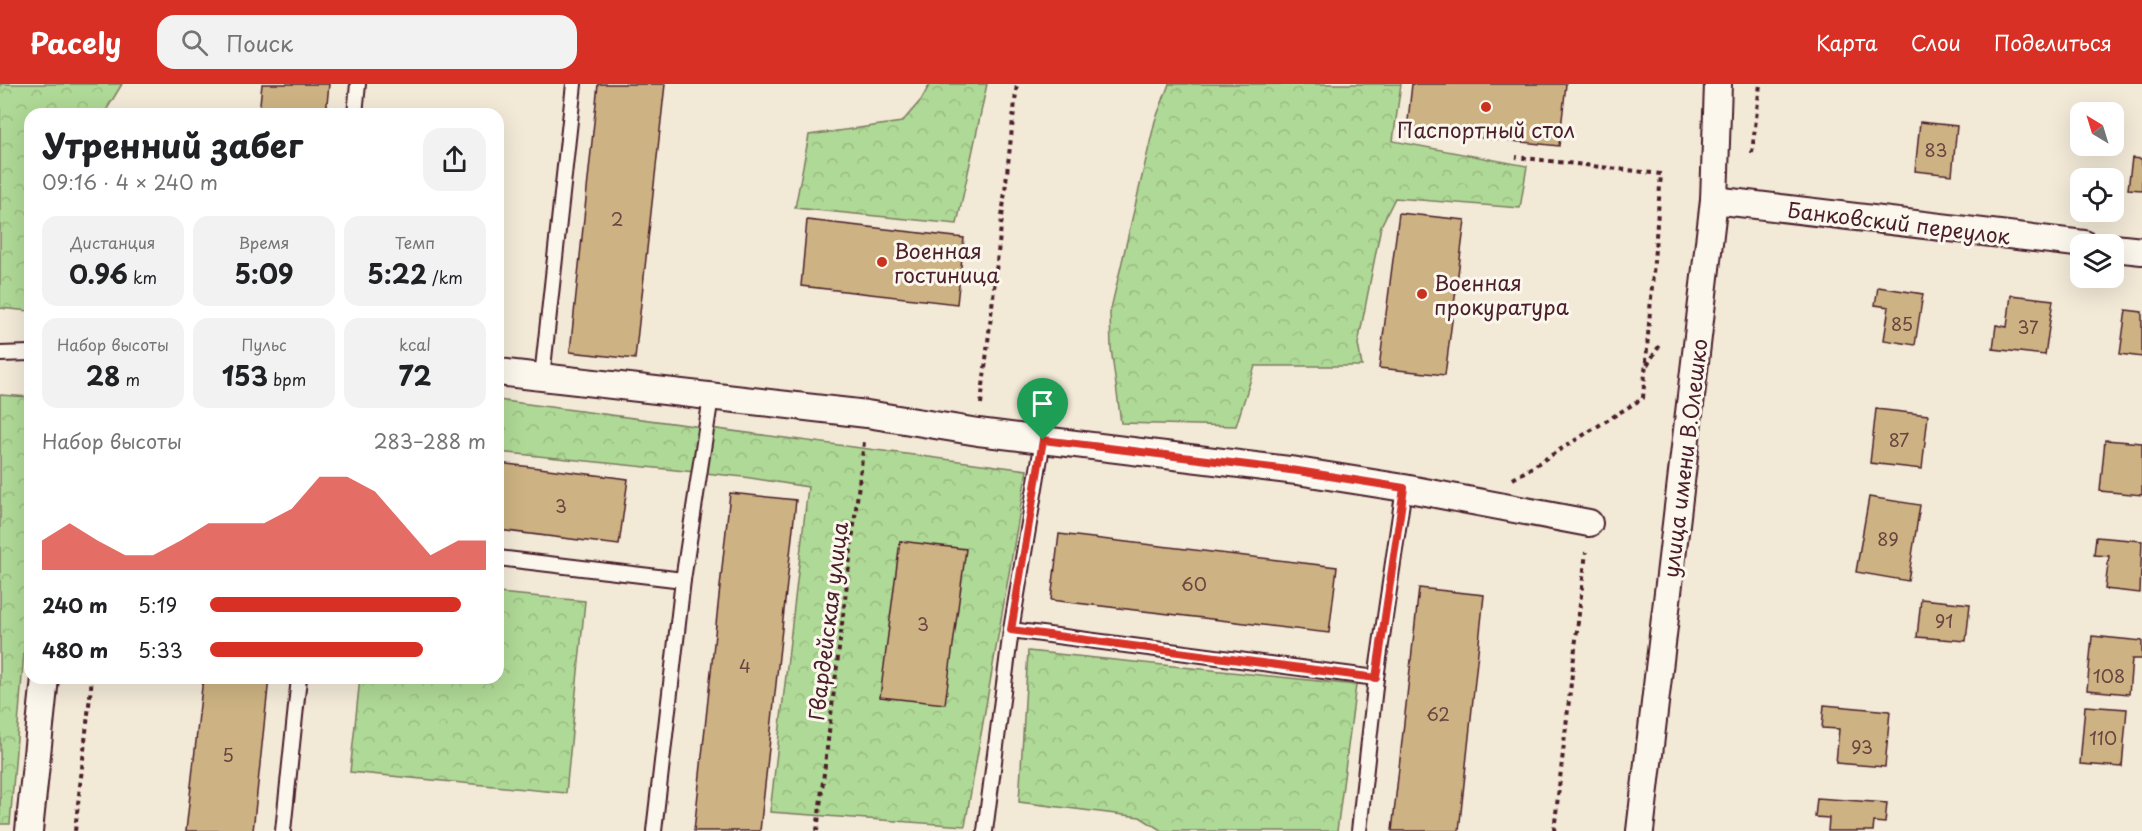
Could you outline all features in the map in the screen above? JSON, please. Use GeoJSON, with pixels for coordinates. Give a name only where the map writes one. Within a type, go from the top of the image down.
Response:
{"type":"FeatureCollection","features":[{"type":"Feature","properties":{"kind":"street","name":"улица имени В.Олешко"},"geometry":{"type":"LineString","coordinates":[[1640,831],[1714,200],[1718,84]]}},
{"type":"Feature","properties":{"kind":"street","name":"Банковский переулок"},"geometry":{"type":"LineString","coordinates":[[1714,200],[2070,242]]}},
{"type":"Feature","properties":{"kind":"street"},"geometry":{"type":"LineString","coordinates":[[2124,249],[2142,251]]}},
{"type":"Feature","properties":{"kind":"street"},"geometry":{"type":"LineString","coordinates":[[504,373],[867,414],[978,432],[1298,471],[1477,501],[1589,523]]}},
{"type":"Feature","properties":{"kind":"street"},"geometry":{"type":"LineString","coordinates":[[28,831],[44,684]]}},
{"type":"Feature","properties":{"kind":"lane"},"geometry":{"type":"LineString","coordinates":[[356,108],[358,84]]}},
{"type":"Feature","properties":{"kind":"lane"},"geometry":{"type":"LineString","coordinates":[[543,377],[574,84]]}},
{"type":"Feature","properties":{"kind":"lane"},"geometry":{"type":"LineString","coordinates":[[0,354],[24,353]]}},
{"type":"Feature","properties":{"kind":"lane"},"geometry":{"type":"LineString","coordinates":[[654,831],[683,580],[711,397]]}},
{"type":"Feature","properties":{"kind":"lane"},"geometry":{"type":"LineString","coordinates":[[985,831],[1011,630],[1043,440]]}},
{"type":"Feature","properties":{"kind":"lane"},"geometry":{"type":"LineString","coordinates":[[1359,831],[1376,678],[1404,488]]}},
{"type":"Feature","properties":{"kind":"lane"},"geometry":{"type":"LineString","coordinates":[[504,559],[683,580]]}},
{"type":"Feature","properties":{"kind":"lane"},"geometry":{"type":"LineString","coordinates":[[1011,630],[1376,678]]}},
{"type":"Feature","properties":{"kind":"lane"},"geometry":{"type":"LineString","coordinates":[[283,831],[299,684]]}},
{"type":"Feature","properties":{"kind":"path"},"geometry":{"type":"LineString","coordinates":[[978,432],[1017,84]]}},
{"type":"Feature","properties":{"kind":"path"},"geometry":{"type":"LineString","coordinates":[[1752,153],[1760,84]]}},
{"type":"Feature","properties":{"kind":"path"},"geometry":{"type":"LineString","coordinates":[[1477,501],[1643,398],[1661,174],[1516,157]]}},
{"type":"Feature","properties":{"kind":"path"},"geometry":{"type":"LineString","coordinates":[[1646,365],[1660,345]]}},
{"type":"Feature","properties":{"kind":"path","name":"Гвардейская улица"},"geometry":{"type":"LineString","coordinates":[[817,831],[867,414]]}},
{"type":"Feature","properties":{"kind":"path"},"geometry":{"type":"LineString","coordinates":[[1554,831],[1589,523]]}},
{"type":"Feature","properties":{"kind":"path"},"geometry":{"type":"LineString","coordinates":[[75,831],[91,684]]}},
{"type":"Feature","properties":{"kind":"green space"},"geometry":{"type":"Polygon","coordinates":[[[0,84],[122,84],[108,108],[24,108],[24,310],[0,308],[0,84]]]}},
{"type":"Feature","properties":{"kind":"green space"},"geometry":{"type":"Polygon","coordinates":[[[930,84],[987,84],[957,224],[795,208],[809,135],[902,122],[921,100],[930,84]]]}},
{"type":"Feature","properties":{"kind":"green space"},"geometry":{"type":"Polygon","coordinates":[[[1169,84],[1401,84],[1393,141],[1527,166],[1520,208],[1395,198],[1381,226],[1358,344],[1362,366],[1255,366],[1236,426],[1121,423],[1111,348],[1110,313],[1155,121],[1169,84]]]}},
{"type":"Feature","properties":{"kind":"green space"},"geometry":{"type":"Polygon","coordinates":[[[0,395],[24,397],[24,652],[10,824],[0,824],[0,395]]]}},
{"type":"Feature","properties":{"kind":"green space"},"geometry":{"type":"Polygon","coordinates":[[[504,401],[1027,470],[965,826],[770,812],[808,487],[744,477],[504,453],[504,401]]]}},
{"type":"Feature","properties":{"kind":"green space"},"geometry":{"type":"Polygon","coordinates":[[[504,594],[585,601],[566,793],[350,772],[359,684],[504,684],[504,594]]]}},
{"type":"Feature","properties":{"kind":"green space"},"geometry":{"type":"Polygon","coordinates":[[[1028,651],[1356,685],[1337,831],[1162,831],[1140,817],[1019,802],[1028,651]]]}},
{"type":"Feature","properties":{"kind":"building"},"geometry":{"type":"Polygon","coordinates":[[[262,84],[329,84],[327,108],[260,108],[262,84]]]}},
{"type":"Feature","properties":{"kind":"building"},"geometry":{"type":"Polygon","coordinates":[[[598,84],[665,84],[635,359],[570,352],[598,84]]]}},
{"type":"Feature","properties":{"kind":"building","name":"Паспортный стол"},"geometry":{"type":"Polygon","coordinates":[[[1412,84],[1566,84],[1559,146],[1407,130],[1412,84]]]}},
{"type":"Feature","properties":{"kind":"building"},"geometry":{"type":"Polygon","coordinates":[[[1920,122],[1957,126],[1952,175],[1915,171],[1920,122]]]}},
{"type":"Feature","properties":{"kind":"building"},"geometry":{"type":"Polygon","coordinates":[[[2132,158],[2142,159],[2142,190],[2128,189],[2132,158]]]}},
{"type":"Feature","properties":{"kind":"building","name":"Военная прокуратура"},"geometry":{"type":"Polygon","coordinates":[[[1399,213],[1465,220],[1445,375],[1379,368],[1399,213]]]}},
{"type":"Feature","properties":{"kind":"building","name":"Военная гостиница"},"geometry":{"type":"Polygon","coordinates":[[[807,220],[964,238],[957,304],[801,286],[807,220]]]}},
{"type":"Feature","properties":{"kind":"building"},"geometry":{"type":"Polygon","coordinates":[[[1878,287],[1923,294],[1915,345],[1884,340],[1889,307],[1875,305],[1878,287]]]}},
{"type":"Feature","properties":{"kind":"building"},"geometry":{"type":"Polygon","coordinates":[[[2011,295],[2053,300],[2045,355],[1993,349],[1996,325],[2007,327],[2011,295]]]}},
{"type":"Feature","properties":{"kind":"building"},"geometry":{"type":"Polygon","coordinates":[[[2126,310],[2142,312],[2142,357],[2120,354],[2126,310]]]}},
{"type":"Feature","properties":{"kind":"building"},"geometry":{"type":"Polygon","coordinates":[[[1876,409],[1928,415],[1922,469],[1870,463],[1876,409]]]}},
{"type":"Feature","properties":{"kind":"building"},"geometry":{"type":"Polygon","coordinates":[[[2105,440],[2142,443],[2142,495],[2100,491],[2105,440]]]}},
{"type":"Feature","properties":{"kind":"building"},"geometry":{"type":"Polygon","coordinates":[[[504,464],[628,479],[619,545],[504,531],[504,464]]]}},
{"type":"Feature","properties":{"kind":"building"},"geometry":{"type":"Polygon","coordinates":[[[730,493],[796,500],[760,831],[694,831],[730,493]]]}},
{"type":"Feature","properties":{"kind":"building"},"geometry":{"type":"Polygon","coordinates":[[[1869,497],[1920,505],[1908,581],[1856,572],[1869,497]]]}},
{"type":"Feature","properties":{"kind":"building"},"geometry":{"type":"Polygon","coordinates":[[[1059,534],[1337,567],[1329,633],[1051,600],[1059,534]]]}},
{"type":"Feature","properties":{"kind":"building"},"geometry":{"type":"Polygon","coordinates":[[[2096,537],[2142,541],[2140,593],[2105,589],[2109,556],[2094,555],[2096,537]]]}},
{"type":"Feature","properties":{"kind":"building"},"geometry":{"type":"Polygon","coordinates":[[[900,541],[966,549],[945,704],[880,697],[900,541]]]}},
{"type":"Feature","properties":{"kind":"building"},"geometry":{"type":"Polygon","coordinates":[[[1419,588],[1484,595],[1459,831],[1392,831],[1419,588]]]}},
{"type":"Feature","properties":{"kind":"building"},"geometry":{"type":"Polygon","coordinates":[[[1921,599],[1970,604],[1966,641],[1917,637],[1921,599]]]}},
{"type":"Feature","properties":{"kind":"building"},"geometry":{"type":"Polygon","coordinates":[[[2092,636],[2142,641],[2142,659],[2132,659],[2129,694],[2087,690],[2092,636]]]}},
{"type":"Feature","properties":{"kind":"building"},"geometry":{"type":"Polygon","coordinates":[[[202,684],[268,684],[253,831],[186,831],[202,684]]]}},
{"type":"Feature","properties":{"kind":"building"},"geometry":{"type":"Polygon","coordinates":[[[1824,705],[1890,711],[1885,767],[1836,763],[1839,729],[1822,728],[1824,705]]]}},
{"type":"Feature","properties":{"kind":"building"},"geometry":{"type":"Polygon","coordinates":[[[2085,706],[2127,709],[2122,767],[2080,764],[2085,706]]]}},
{"type":"Feature","properties":{"kind":"building"},"geometry":{"type":"Polygon","coordinates":[[[1817,798],[1887,803],[1885,823],[1874,822],[1873,831],[1828,831],[1829,818],[1815,817],[1817,798]]]}},
{"type":"Feature","properties":{"kind":"place","name":"Паспортный стол"},"geometry":{"type":"Point","coordinates":[1486,107]}},
{"type":"Feature","properties":{"kind":"place","name":"Военная гостиница"},"geometry":{"type":"Point","coordinates":[882,262]}},
{"type":"Feature","properties":{"kind":"place","name":"Военная прокуратура"},"geometry":{"type":"Point","coordinates":[1422,294]}},
{"type":"Feature","properties":{"kind":"route"},"geometry":{"type":"LineString","coordinates":[[1043,440],[1298,471],[1404,488],[1376,678],[1011,630],[1043,440]]}}]}
